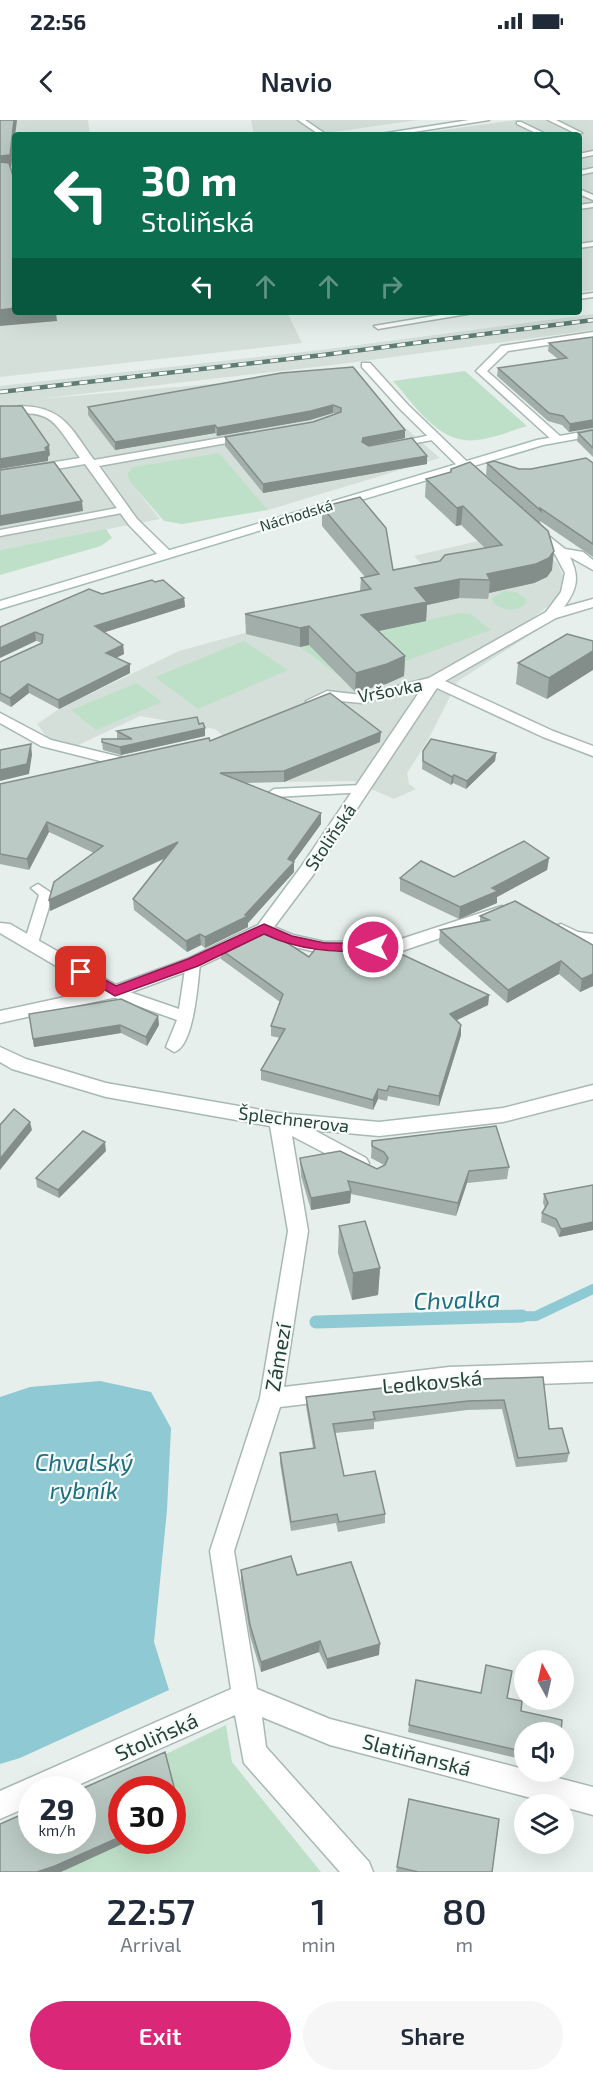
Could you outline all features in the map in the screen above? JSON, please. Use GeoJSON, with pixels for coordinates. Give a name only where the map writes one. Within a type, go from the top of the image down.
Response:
{"type":"FeatureCollection","features":[{"type":"Feature","properties":{"kind":"street"},"geometry":{"type":"LineString","coordinates":[[399,132],[485,120]]}},
{"type":"Feature","properties":{"kind":"street"},"geometry":{"type":"LineString","coordinates":[[556,438],[481,371],[505,348],[593,335]]}},
{"type":"Feature","properties":{"kind":"street"},"geometry":{"type":"LineString","coordinates":[[366,365],[487,487]]}},
{"type":"Feature","properties":{"kind":"street"},"geometry":{"type":"LineString","coordinates":[[0,412],[40,408],[56,415],[123,510],[165,554]]}},
{"type":"Feature","properties":{"kind":"street"},"geometry":{"type":"LineString","coordinates":[[0,475],[267,433]]}},
{"type":"Feature","properties":{"kind":"street","name":"Náchodská"},"geometry":{"type":"LineString","coordinates":[[0,605],[556,438],[593,433]]}},
{"type":"Feature","properties":{"kind":"street","name":"Stoliňská"},"geometry":{"type":"LineString","coordinates":[[0,1017],[115,992],[193,963],[264,929],[434,681],[551,615],[567,592],[572,573],[561,552],[528,523]]}},
{"type":"Feature","properties":{"kind":"street","name":"Stoliňská"},"geometry":{"type":"LineString","coordinates":[[561,552],[578,555],[593,566]]}},
{"type":"Feature","properties":{"kind":"street"},"geometry":{"type":"LineString","coordinates":[[551,615],[593,603]]}},
{"type":"Feature","properties":{"kind":"street"},"geometry":{"type":"LineString","coordinates":[[434,681],[549,734],[593,751]]}},
{"type":"Feature","properties":{"kind":"street","name":"Vršovka"},"geometry":{"type":"LineString","coordinates":[[296,708],[327,695],[362,699],[434,681]]}},
{"type":"Feature","properties":{"kind":"street"},"geometry":{"type":"LineString","coordinates":[[0,717],[46,743],[124,762]]}},
{"type":"Feature","properties":{"kind":"street"},"geometry":{"type":"LineString","coordinates":[[89,770],[144,758]]}},
{"type":"Feature","properties":{"kind":"street"},"geometry":{"type":"LineString","coordinates":[[264,929],[288,940],[325,948],[396,947],[488,918],[515,905]]}},
{"type":"Feature","properties":{"kind":"street"},"geometry":{"type":"LineString","coordinates":[[544,921],[574,937],[593,940]]}},
{"type":"Feature","properties":{"kind":"street"},"geometry":{"type":"LineString","coordinates":[[4,928],[115,992]]}},
{"type":"Feature","properties":{"kind":"street","name":"Šplechnerova"},"geometry":{"type":"LineString","coordinates":[[0,1054],[19,1065],[106,1090],[279,1120],[379,1129],[503,1115],[592,1093]]}},
{"type":"Feature","properties":{"kind":"street"},"geometry":{"type":"LineString","coordinates":[[279,1120],[302,1135],[375,1171]]}},
{"type":"Feature","properties":{"kind":"street","name":"Zámezí"},"geometry":{"type":"LineString","coordinates":[[279,1120],[298,1231],[271,1398],[222,1551],[254,1753],[359,1872]]}},
{"type":"Feature","properties":{"kind":"street","name":"Ledkovská"},"geometry":{"type":"LineString","coordinates":[[271,1398],[449,1377],[593,1372]]}},
{"type":"Feature","properties":{"kind":"street","name":"Stoliňská"},"geometry":{"type":"LineString","coordinates":[[67,1776],[244,1697]]}},
{"type":"Feature","properties":{"kind":"street","name":"Slatiňanská"},"geometry":{"type":"LineString","coordinates":[[244,1697],[330,1732],[593,1801]]}},
{"type":"Feature","properties":{"kind":"street","name":"Stoliňská"},"geometry":{"type":"LineString","coordinates":[[0,1805],[18,1797]]}},
{"type":"Feature","properties":{"kind":"lane"},"geometry":{"type":"LineString","coordinates":[[301,120],[319,132]]}},
{"type":"Feature","properties":{"kind":"lane"},"geometry":{"type":"LineString","coordinates":[[551,120],[582,132]]}},
{"type":"Feature","properties":{"kind":"lane"},"geometry":{"type":"LineString","coordinates":[[519,123],[538,132]]}},
{"type":"Feature","properties":{"kind":"lane"},"geometry":{"type":"LineString","coordinates":[[378,326],[455,315]]}},
{"type":"Feature","properties":{"kind":"lane"},"geometry":{"type":"LineString","coordinates":[[378,447],[435,437]]}},
{"type":"Feature","properties":{"kind":"lane"},"geometry":{"type":"LineString","coordinates":[[0,533],[123,510]]}},
{"type":"Feature","properties":{"kind":"lane"},"geometry":{"type":"LineString","coordinates":[[274,793],[362,789]]}},
{"type":"Feature","properties":{"kind":"lane"},"geometry":{"type":"LineString","coordinates":[[31,943],[46,894],[38,888]]}},
{"type":"Feature","properties":{"kind":"lane"},"geometry":{"type":"LineString","coordinates":[[174,1047],[186,1017],[193,963]]}},
{"type":"Feature","properties":{"kind":"lane"},"geometry":{"type":"LineString","coordinates":[[115,992],[186,1017]]}},
{"type":"Feature","properties":{"kind":"shaded area"},"geometry":{"type":"Polygon","coordinates":[[[0,120],[88,120],[90,132],[12,132],[12,315],[288,315],[302,343],[0,377],[0,120]]]}},
{"type":"Feature","properties":{"kind":"shaded area"},"geometry":{"type":"Polygon","coordinates":[[[251,120],[419,120],[333,132],[253,132],[251,120]]]}},
{"type":"Feature","properties":{"kind":"shaded area"},"geometry":{"type":"Polygon","coordinates":[[[516,120],[593,120],[593,290],[582,292],[582,132],[430,132],[516,120]]]}},
{"type":"Feature","properties":{"kind":"shaded area"},"geometry":{"type":"Polygon","coordinates":[[[593,314],[593,330],[333,365],[38,399],[354,372],[393,417],[440,458],[268,510],[219,454],[132,467],[127,474],[130,482],[160,519],[0,550],[0,386],[321,350],[593,314]]]}},
{"type":"Feature","properties":{"kind":"shaded area"},"geometry":{"type":"Polygon","coordinates":[[[478,541],[541,547],[557,563],[563,575],[564,588],[556,600],[534,617],[539,629],[458,681],[427,742],[407,773],[409,784],[416,789],[394,799],[353,781],[278,782],[215,729],[140,716],[74,747],[50,741],[37,724],[59,709],[179,651],[315,614],[431,574],[414,556],[478,541]]]}},
{"type":"Feature","properties":{"kind":"green space"},"geometry":{"type":"Polygon","coordinates":[[[465,371],[527,426],[477,440],[463,440],[451,436],[429,422],[393,381],[465,371]]]}},
{"type":"Feature","properties":{"kind":"green space"},"geometry":{"type":"Polygon","coordinates":[[[219,453],[268,510],[182,524],[164,521],[130,482],[127,474],[132,467],[219,453]]]}},
{"type":"Feature","properties":{"kind":"green space"},"geometry":{"type":"Polygon","coordinates":[[[106,529],[112,538],[101,546],[0,575],[0,550],[106,529]]]}},
{"type":"Feature","properties":{"kind":"green space"},"geometry":{"type":"Polygon","coordinates":[[[504,591],[516,592],[527,599],[526,603],[518,608],[510,609],[493,603],[492,598],[504,591]]]}},
{"type":"Feature","properties":{"kind":"green space"},"geometry":{"type":"Polygon","coordinates":[[[460,613],[471,614],[491,630],[400,663],[396,660],[339,676],[300,647],[460,613]]]}},
{"type":"Feature","properties":{"kind":"green space"},"geometry":{"type":"Polygon","coordinates":[[[244,641],[288,670],[198,709],[155,677],[244,641]]]}},
{"type":"Feature","properties":{"kind":"green space"},"geometry":{"type":"Polygon","coordinates":[[[137,683],[162,702],[96,730],[71,710],[137,683]]]}},
{"type":"Feature","properties":{"kind":"green space"},"geometry":{"type":"Polygon","coordinates":[[[226,1725],[232,1762],[321,1872],[0,1872],[18,1854],[96,1854],[96,1788],[108,1782],[108,1854],[186,1854],[186,1776],[120,1776],[226,1725]]]}},
{"type":"Feature","properties":{"kind":"water","name":"Chvalský rybník"},"geometry":{"type":"Polygon","coordinates":[[[100,1381],[151,1392],[171,1428],[167,1510],[154,1642],[169,1690],[20,1758],[0,1764],[0,1397],[30,1387],[100,1381]]]}},
{"type":"Feature","properties":{"kind":"building"},"geometry":{"type":"Polygon","coordinates":[[[0,120],[14,120],[10,155],[0,156],[0,120]]]}},
{"type":"Feature","properties":{"kind":"building"},"geometry":{"type":"Polygon","coordinates":[[[0,162],[9,163],[12,172],[12,308],[0,310],[0,162]]]}},
{"type":"Feature","properties":{"kind":"building"},"geometry":{"type":"Polygon","coordinates":[[[593,337],[593,420],[570,424],[563,416],[549,413],[498,368],[567,358],[549,343],[593,337]]]}},
{"type":"Feature","properties":{"kind":"building"},"geometry":{"type":"Polygon","coordinates":[[[353,367],[405,430],[363,438],[362,442],[369,446],[412,438],[427,456],[263,484],[225,437],[313,422],[341,412],[341,408],[333,405],[217,428],[215,425],[115,442],[88,407],[281,373],[353,367]]]}},
{"type":"Feature","properties":{"kind":"building"},"geometry":{"type":"Polygon","coordinates":[[[0,406],[22,406],[49,445],[45,448],[47,451],[0,459],[0,406]]]}},
{"type":"Feature","properties":{"kind":"building"},"geometry":{"type":"Polygon","coordinates":[[[593,430],[593,448],[578,433],[593,430]]]}},
{"type":"Feature","properties":{"kind":"building"},"geometry":{"type":"Polygon","coordinates":[[[586,458],[593,463],[593,544],[540,508],[541,511],[487,463],[494,461],[519,469],[531,469],[586,458]]]}},
{"type":"Feature","properties":{"kind":"building"},"geometry":{"type":"Polygon","coordinates":[[[54,462],[82,501],[0,516],[0,470],[54,462]]]}},
{"type":"Feature","properties":{"kind":"building"},"geometry":{"type":"Polygon","coordinates":[[[470,462],[548,531],[554,551],[549,558],[536,564],[487,574],[490,580],[460,579],[415,588],[427,602],[361,615],[405,656],[356,673],[309,626],[300,628],[245,614],[371,589],[361,578],[379,574],[322,507],[360,497],[386,528],[393,570],[440,561],[445,555],[502,545],[463,506],[457,508],[426,479],[451,472],[451,469],[470,462]]]}},
{"type":"Feature","properties":{"kind":"building"},"geometry":{"type":"Polygon","coordinates":[[[152,580],[155,582],[163,580],[184,598],[95,626],[123,645],[106,653],[130,664],[58,700],[28,684],[10,698],[0,693],[0,662],[42,643],[43,635],[35,632],[0,648],[0,627],[89,589],[102,594],[152,580]]]}},
{"type":"Feature","properties":{"kind":"building"},"geometry":{"type":"Polygon","coordinates":[[[567,634],[593,641],[593,651],[549,678],[518,663],[567,634]]]}},
{"type":"Feature","properties":{"kind":"building"},"geometry":{"type":"Polygon","coordinates":[[[330,693],[381,732],[284,771],[220,773],[321,813],[288,859],[294,862],[245,915],[248,916],[205,937],[200,934],[186,941],[133,899],[178,842],[49,900],[54,882],[103,846],[47,822],[27,859],[0,854],[0,784],[209,738],[210,741],[330,693]]]}},
{"type":"Feature","properties":{"kind":"building"},"geometry":{"type":"Polygon","coordinates":[[[197,717],[199,724],[203,723],[205,728],[120,747],[102,742],[102,739],[132,739],[117,731],[197,717]]]}},
{"type":"Feature","properties":{"kind":"building"},"geometry":{"type":"Polygon","coordinates":[[[431,739],[496,753],[467,781],[454,775],[452,777],[423,761],[423,751],[431,739]]]}},
{"type":"Feature","properties":{"kind":"building"},"geometry":{"type":"Polygon","coordinates":[[[31,744],[27,764],[0,770],[0,750],[31,744]]]}},
{"type":"Feature","properties":{"kind":"building"},"geometry":{"type":"Polygon","coordinates":[[[524,841],[549,858],[492,888],[498,891],[460,907],[400,878],[421,861],[454,877],[524,841]]]}},
{"type":"Feature","properties":{"kind":"building"},"geometry":{"type":"Polygon","coordinates":[[[515,901],[593,945],[593,974],[582,979],[561,961],[508,990],[440,930],[489,920],[480,916],[515,901]]]}},
{"type":"Feature","properties":{"kind":"building"},"geometry":{"type":"Polygon","coordinates":[[[264,928],[309,957],[320,943],[384,946],[489,995],[450,1014],[461,1025],[439,1096],[389,1086],[387,1091],[378,1089],[373,1100],[261,1070],[285,1029],[271,1026],[283,994],[220,949],[264,928]]]}},
{"type":"Feature","properties":{"kind":"building"},"geometry":{"type":"Polygon","coordinates":[[[121,999],[158,1016],[146,1037],[120,1025],[33,1039],[29,1014],[121,999]]]}},
{"type":"Feature","properties":{"kind":"building"},"geometry":{"type":"Polygon","coordinates":[[[14,1109],[30,1122],[0,1159],[0,1125],[14,1109]]]}},
{"type":"Feature","properties":{"kind":"building"},"geometry":{"type":"Polygon","coordinates":[[[496,1126],[509,1167],[469,1171],[458,1203],[348,1181],[351,1191],[311,1198],[301,1164],[300,1158],[340,1151],[377,1169],[385,1165],[388,1158],[384,1152],[372,1146],[372,1141],[496,1126]]]}},
{"type":"Feature","properties":{"kind":"building"},"geometry":{"type":"Polygon","coordinates":[[[83,1131],[105,1142],[58,1190],[36,1178],[83,1131]]]}},
{"type":"Feature","properties":{"kind":"building"},"geometry":{"type":"Polygon","coordinates":[[[593,1185],[593,1222],[561,1229],[556,1219],[542,1213],[548,1203],[544,1194],[593,1185]]]}},
{"type":"Feature","properties":{"kind":"building"},"geometry":{"type":"Polygon","coordinates":[[[365,1221],[380,1268],[353,1273],[339,1226],[365,1221]]]}},
{"type":"Feature","properties":{"kind":"building"},"geometry":{"type":"Polygon","coordinates":[[[543,1377],[549,1429],[562,1428],[569,1453],[518,1458],[504,1400],[468,1401],[373,1412],[375,1419],[333,1424],[344,1476],[375,1471],[385,1514],[339,1522],[337,1514],[291,1522],[280,1453],[315,1448],[306,1397],[450,1380],[543,1377]]]}},
{"type":"Feature","properties":{"kind":"building"},"geometry":{"type":"Polygon","coordinates":[[[291,1556],[297,1575],[351,1562],[380,1644],[327,1659],[320,1641],[261,1662],[250,1625],[241,1570],[291,1556]]]}},
{"type":"Feature","properties":{"kind":"building"},"geometry":{"type":"Polygon","coordinates":[[[486,1665],[512,1671],[507,1698],[514,1699],[514,1710],[562,1720],[562,1722],[514,1722],[514,1749],[409,1725],[416,1680],[481,1693],[486,1665]]]}},
{"type":"Feature","properties":{"kind":"building"},"geometry":{"type":"Polygon","coordinates":[[[165,1752],[171,1776],[111,1776],[165,1752]]]}},
{"type":"Feature","properties":{"kind":"building"},"geometry":{"type":"Polygon","coordinates":[[[108,1777],[108,1842],[96,1848],[96,1782],[108,1777]]]}},
{"type":"Feature","properties":{"kind":"building"},"geometry":{"type":"Polygon","coordinates":[[[409,1799],[499,1819],[492,1872],[418,1872],[397,1867],[409,1799]]]}},
{"type":"Feature","properties":{"kind":"building"},"geometry":{"type":"Polygon","coordinates":[[[18,1816],[18,1854],[82,1854],[37,1872],[0,1872],[0,1824],[18,1816]]]}},
{"type":"Feature","properties":{"kind":"waterway","name":"Chvalka"},"geometry":{"type":"LineString","coordinates":[[467,1318],[536,1316],[593,1289]]}},
{"type":"Feature","properties":{"kind":"waterway","name":"Chvalka"},"geometry":{"type":"LineString","coordinates":[[316,1322],[522,1316]]}},
{"type":"Feature","properties":{"kind":"railway"},"geometry":{"type":"LineString","coordinates":[[0,392],[323,355],[593,320]]}},
{"type":"Feature","properties":{"kind":"route"},"geometry":{"type":"LineString","coordinates":[[81,972],[115,992],[193,963],[264,929],[288,940],[325,948],[373,947]]}}]}
